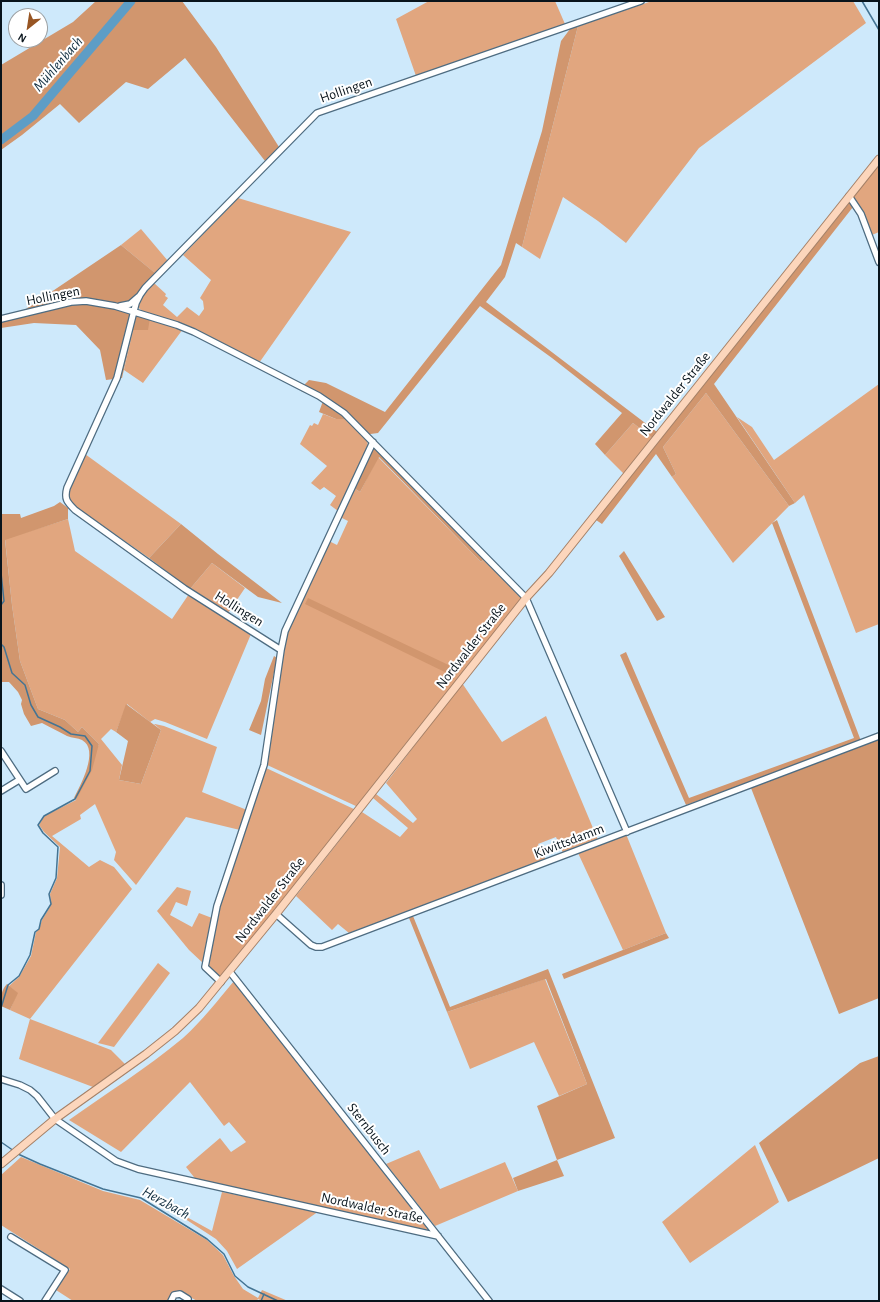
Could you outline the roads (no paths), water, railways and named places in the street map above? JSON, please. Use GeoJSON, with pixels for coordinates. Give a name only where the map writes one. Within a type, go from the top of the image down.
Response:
{"type":"FeatureCollection","features":[{"type":"Feature","properties":{"kind":"main road","name":"Nordwalder Straße"},"geometry":{"type":"LineString","coordinates":[[1,1164],[55,1119],[146,1054],[175,1031],[199,1008],[230,972],[526,598],[549,573],[879,159]]}},
{"type":"Feature","properties":{"kind":"street","name":"Hollingen"},"geometry":{"type":"LineString","coordinates":[[281,650],[185,589],[75,510],[68,503],[65,496],[67,488],[117,378],[133,312],[140,295],[145,288],[317,113],[641,1]]}},
{"type":"Feature","properties":{"kind":"street"},"geometry":{"type":"LineString","coordinates":[[849,196],[861,214],[879,262]]}},
{"type":"Feature","properties":{"kind":"street"},"geometry":{"type":"LineString","coordinates":[[116,306],[130,304],[140,295]]}},
{"type":"Feature","properties":{"kind":"street","name":"Hollingen"},"geometry":{"type":"LineString","coordinates":[[1,319],[71,302],[86,301],[116,306],[177,324],[319,396],[344,413],[526,598]]}},
{"type":"Feature","properties":{"kind":"street"},"geometry":{"type":"LineString","coordinates":[[221,982],[205,967],[216,906],[264,765],[285,631],[373,442]]}},
{"type":"Feature","properties":{"kind":"street"},"geometry":{"type":"LineString","coordinates":[[526,598],[627,832]]}},
{"type":"Feature","properties":{"kind":"street","name":"Kiwittsdamm"},"geometry":{"type":"LineString","coordinates":[[276,914],[311,945],[316,948],[322,947],[879,736]]}},
{"type":"Feature","properties":{"kind":"street"},"geometry":{"type":"LineString","coordinates":[[1,751],[26,789],[55,771]]}},
{"type":"Feature","properties":{"kind":"street"},"geometry":{"type":"LineString","coordinates":[[1,791],[19,780]]}},
{"type":"Feature","properties":{"kind":"street"},"geometry":{"type":"LineString","coordinates":[[1,884],[1,895]]}},
{"type":"Feature","properties":{"kind":"street","name":"Sternbusch"},"geometry":{"type":"LineString","coordinates":[[230,972],[489,1301]]}},
{"type":"Feature","properties":{"kind":"street"},"geometry":{"type":"LineString","coordinates":[[1,1080],[20,1085],[30,1090],[37,1096],[55,1119]]}},
{"type":"Feature","properties":{"kind":"street","name":"Nordwalder Straße"},"geometry":{"type":"LineString","coordinates":[[55,1119],[116,1161],[138,1169],[438,1236]]}},
{"type":"Feature","properties":{"kind":"street"},"geometry":{"type":"LineString","coordinates":[[11,1237],[64,1270],[45,1301]]}},
{"type":"Feature","properties":{"kind":"street"},"geometry":{"type":"LineString","coordinates":[[1,1289],[20,1301]]}},
{"type":"Feature","properties":{"kind":"street"},"geometry":{"type":"LineString","coordinates":[[171,1301],[174,1295],[180,1294],[189,1300]]}},
{"type":"Feature","properties":{"kind":"waterway","name":"Mühlenbach"},"geometry":{"type":"LineString","coordinates":[[1,140],[33,116],[131,1]]}},
{"type":"Feature","properties":{"kind":"waterway"},"geometry":{"type":"LineString","coordinates":[[862,1],[879,30]]}},
{"type":"Feature","properties":{"kind":"waterway","name":"Herzbach"},"geometry":{"type":"LineString","coordinates":[[1,573],[4,601],[1,605]]}},
{"type":"Feature","properties":{"kind":"waterway","name":"Herzbach"},"geometry":{"type":"LineString","coordinates":[[1,644],[4,647],[12,673],[25,685],[31,705],[38,717],[71,734],[85,736],[92,746],[90,771],[75,799],[44,816],[38,825],[43,833],[58,847],[56,878],[49,894],[51,904],[41,920],[39,929],[35,932],[30,955],[19,976],[8,985],[1,1008]]}},
{"type":"Feature","properties":{"kind":"waterway","name":"Herzbach"},"geometry":{"type":"LineString","coordinates":[[1,1142],[14,1151]]}},
{"type":"Feature","properties":{"kind":"waterway","name":"Herzbach"},"geometry":{"type":"LineString","coordinates":[[18,1154],[103,1189],[141,1198],[207,1239],[224,1254],[235,1276],[248,1287],[278,1301]]}},
{"type":"Feature","properties":{"kind":"waterway","name":"Herzbach"},"geometry":{"type":"LineString","coordinates":[[261,1301],[264,1294]]}}]}
